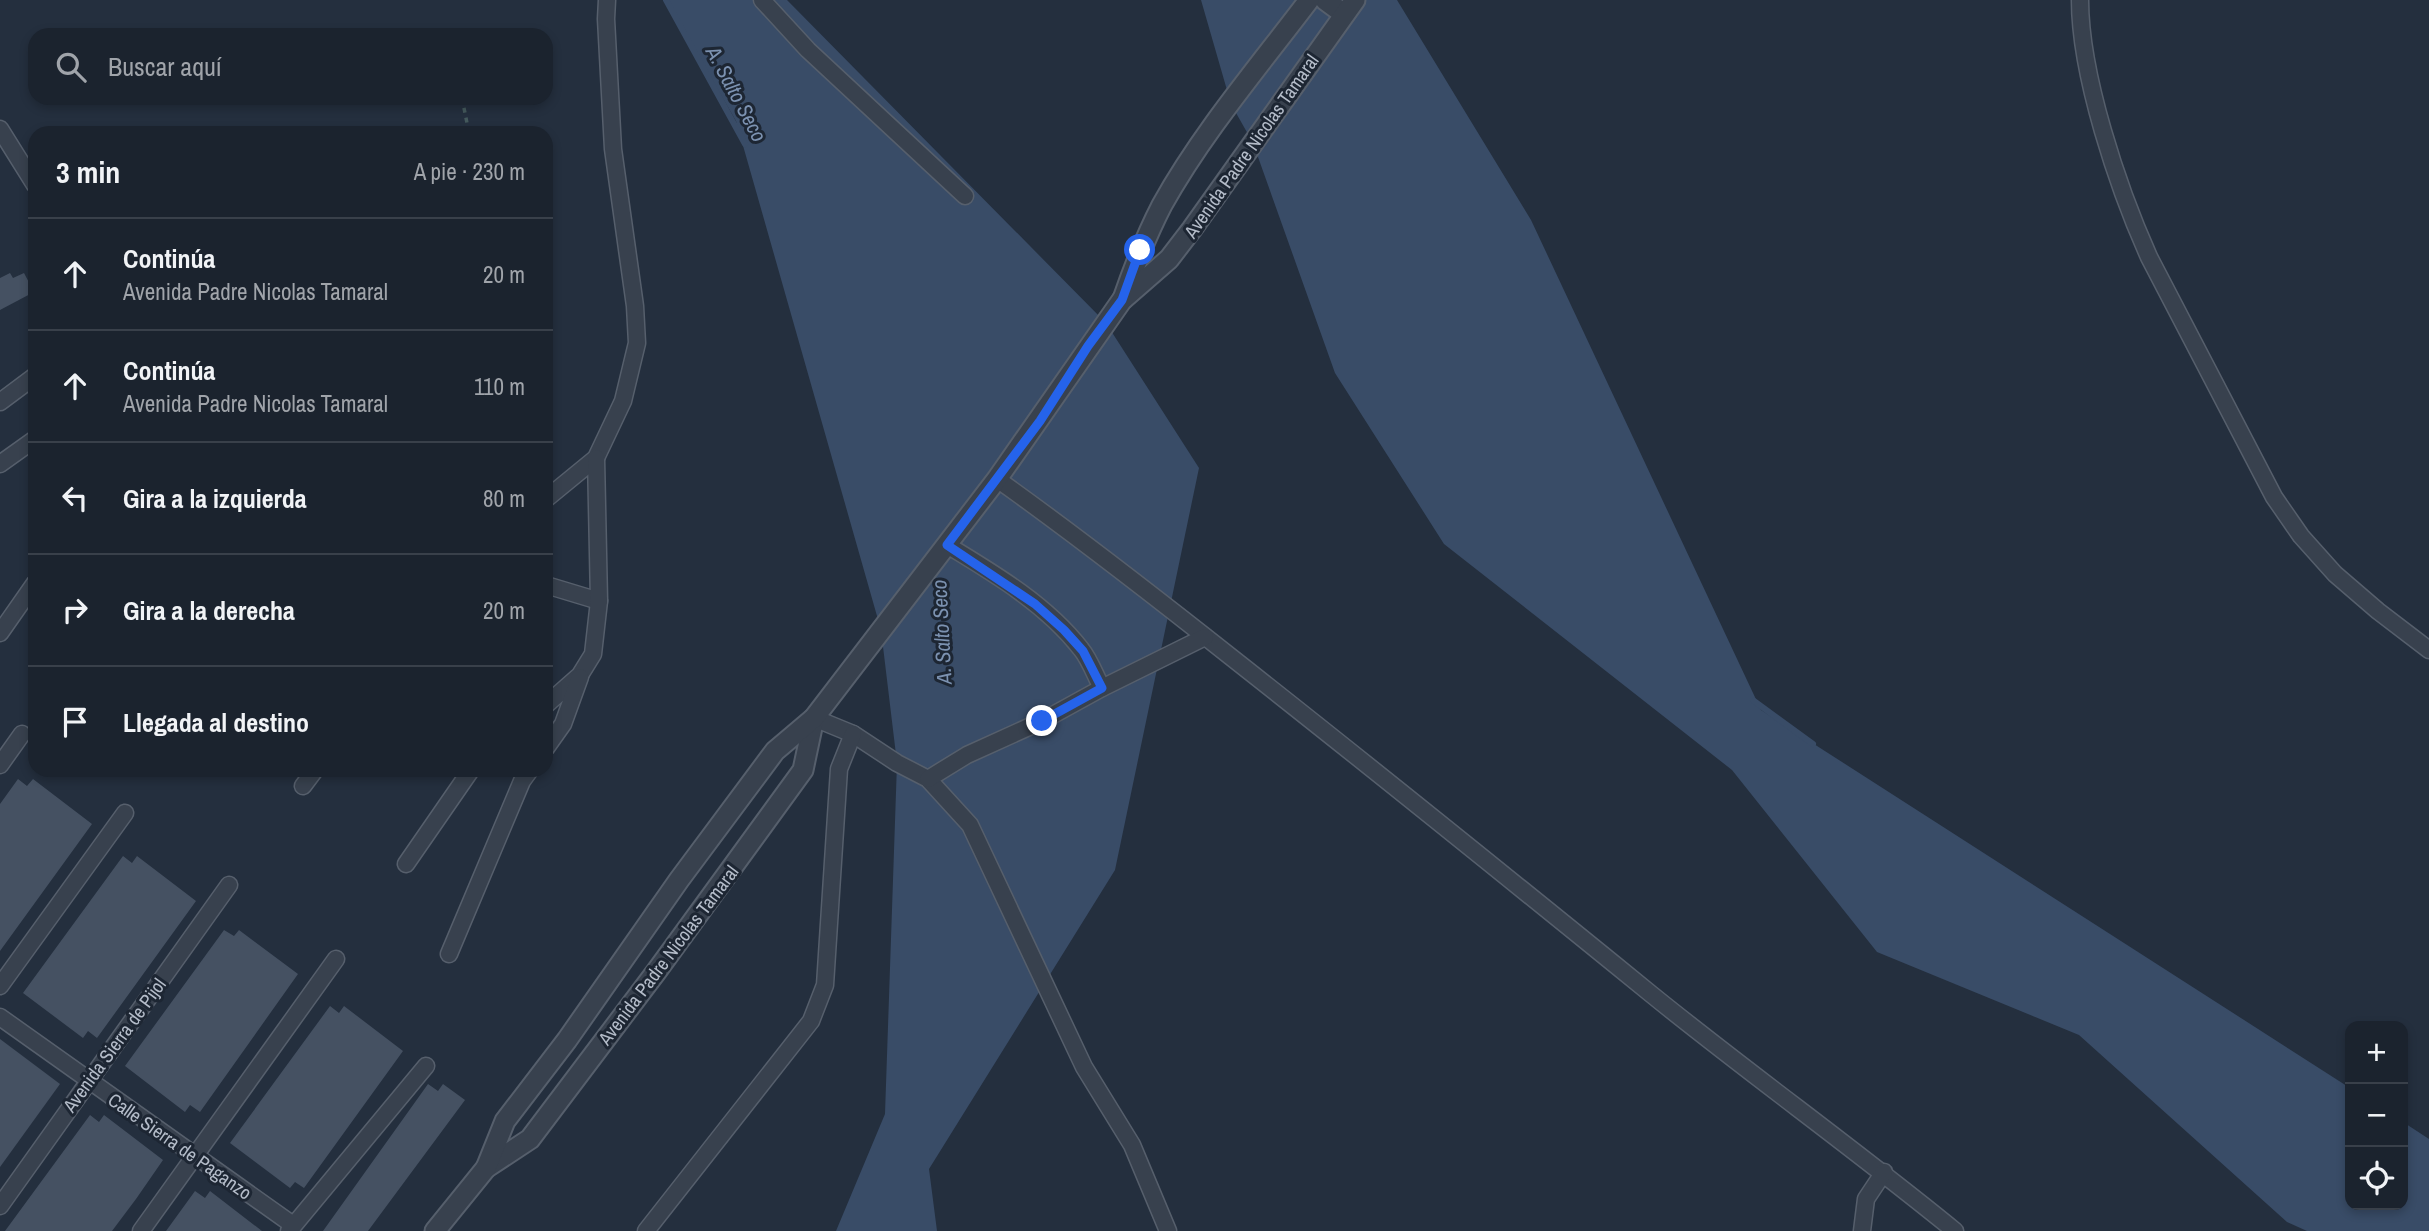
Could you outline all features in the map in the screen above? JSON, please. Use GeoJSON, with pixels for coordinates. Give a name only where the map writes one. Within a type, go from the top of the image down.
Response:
{"type":"FeatureCollection","features":[{"type":"Feature","properties":{"kind":"street"},"geometry":{"type":"LineString","coordinates":[[553,493],[596,458],[623,401],[637,343],[635,306],[614,149],[607,0]]}},
{"type":"Feature","properties":{"kind":"street"},"geometry":{"type":"LineString","coordinates":[[762,0],[808,50],[965,196]]}},
{"type":"Feature","properties":{"kind":"street","name":"Avenida Padre Nicolas Tamaral"},"geometry":{"type":"LineString","coordinates":[[1122,300],[1140,250],[1163,204],[1231,104],[1309,0]]}},
{"type":"Feature","properties":{"kind":"street"},"geometry":{"type":"LineString","coordinates":[[1325,0],[1350,7]]}},
{"type":"Feature","properties":{"kind":"street"},"geometry":{"type":"LineString","coordinates":[[2080,0],[2086,58],[2097,104],[2134,224],[2148,257],[2274,497],[2301,536],[2335,574],[2429,650]]}},
{"type":"Feature","properties":{"kind":"street","name":"Avenida Padre Nicolas Tamaral"},"geometry":{"type":"LineString","coordinates":[[435,1231],[486,1168],[505,1121],[567,1040],[679,880],[775,751],[814,718],[1040,421],[1122,300],[1169,259],[1350,7]]}},
{"type":"Feature","properties":{"kind":"street"},"geometry":{"type":"LineString","coordinates":[[0,129],[5,147],[28,176]]}},
{"type":"Feature","properties":{"kind":"street"},"geometry":{"type":"LineString","coordinates":[[0,402],[28,381]]}},
{"type":"Feature","properties":{"kind":"street"},"geometry":{"type":"LineString","coordinates":[[0,464],[28,444]]}},
{"type":"Feature","properties":{"kind":"street"},"geometry":{"type":"LineString","coordinates":[[553,738],[563,724],[580,675],[593,654],[599,601],[596,458]]}},
{"type":"Feature","properties":{"kind":"street"},"geometry":{"type":"LineString","coordinates":[[997,479],[1061,524],[1357,756],[1655,997],[1812,1121],[1884,1172],[1955,1231]]}},
{"type":"Feature","properties":{"kind":"street"},"geometry":{"type":"LineString","coordinates":[[947,545],[1035,604],[1064,630],[1083,651],[1102,688]]}},
{"type":"Feature","properties":{"kind":"street"},"geometry":{"type":"LineString","coordinates":[[553,587],[599,601]]}},
{"type":"Feature","properties":{"kind":"street"},"geometry":{"type":"LineString","coordinates":[[0,633],[28,593]]}},
{"type":"Feature","properties":{"kind":"street"},"geometry":{"type":"LineString","coordinates":[[928,779],[967,755],[1042,721],[1205,637]]}},
{"type":"Feature","properties":{"kind":"street"},"geometry":{"type":"LineString","coordinates":[[553,699],[580,675]]}},
{"type":"Feature","properties":{"kind":"street"},"geometry":{"type":"LineString","coordinates":[[814,718],[853,734],[897,763],[928,779],[970,825],[1084,1067],[1132,1145],[1168,1231]]}},
{"type":"Feature","properties":{"kind":"street","name":"Avenida Padre Nicolas Tamaral"},"geometry":{"type":"LineString","coordinates":[[486,1168],[530,1139],[803,771],[814,718]]}},
{"type":"Feature","properties":{"kind":"street"},"geometry":{"type":"LineString","coordinates":[[0,765],[22,734]]}},
{"type":"Feature","properties":{"kind":"street"},"geometry":{"type":"LineString","coordinates":[[646,1231],[811,1021],[824,985],[839,769],[853,734]]}},
{"type":"Feature","properties":{"kind":"street"},"geometry":{"type":"LineString","coordinates":[[303,786],[310,777]]}},
{"type":"Feature","properties":{"kind":"street"},"geometry":{"type":"LineString","coordinates":[[406,864],[466,777]]}},
{"type":"Feature","properties":{"kind":"street"},"geometry":{"type":"LineString","coordinates":[[449,954],[525,777]]}},
{"type":"Feature","properties":{"kind":"street"},"geometry":{"type":"LineString","coordinates":[[0,986],[124,813]]}},
{"type":"Feature","properties":{"kind":"street","name":"Avenida Sierra de Pijol"},"geometry":{"type":"LineString","coordinates":[[0,1206],[229,885]]}},
{"type":"Feature","properties":{"kind":"street"},"geometry":{"type":"LineString","coordinates":[[630,953],[656,972]]}},
{"type":"Feature","properties":{"kind":"street"},"geometry":{"type":"LineString","coordinates":[[141,1231],[336,959]]}},
{"type":"Feature","properties":{"kind":"street","name":"Calle Sierra de Paganzo"},"geometry":{"type":"LineString","coordinates":[[0,1017],[291,1228]]}},
{"type":"Feature","properties":{"kind":"street"},"geometry":{"type":"LineString","coordinates":[[291,1228],[426,1066]]}},
{"type":"Feature","properties":{"kind":"street"},"geometry":{"type":"LineString","coordinates":[[1862,1231],[1866,1199],[1884,1172]]}},
{"type":"Feature","properties":{"kind":"path"},"geometry":{"type":"LineString","coordinates":[[463,105],[468,126]]}},
{"type":"Feature","properties":{"kind":"water"},"geometry":{"type":"Polygon","coordinates":[[[666,0],[787,0],[1106,323],[1199,468],[1115,870],[929,1169],[937,1231],[836,1231],[885,1114],[897,763],[881,630],[736,121],[666,0]]]}},
{"type":"Feature","properties":{"kind":"water"},"geometry":{"type":"Polygon","coordinates":[[[1201,0],[1397,0],[1531,220],[1761,710],[2345,1085],[2345,1210],[2408,1210],[2408,1125],[2429,1139],[2429,1231],[2307,1231],[2287,1222],[2079,1035],[1877,952],[1732,770],[1444,544],[1335,373],[1253,143],[1231,104],[1201,0]]]}},
{"type":"Feature","properties":{"kind":"building"},"geometry":{"type":"Polygon","coordinates":[[[10,273],[13,278],[24,273],[28,281],[28,295],[0,310],[0,278],[10,273]]]}},
{"type":"Feature","properties":{"kind":"building"},"geometry":{"type":"Polygon","coordinates":[[[18,779],[27,786],[33,779],[92,824],[0,951],[0,804],[18,779]]]}},
{"type":"Feature","properties":{"kind":"building"},"geometry":{"type":"Polygon","coordinates":[[[123,856],[132,863],[137,856],[196,901],[97,1038],[88,1031],[83,1038],[23,993],[123,856]]]}},
{"type":"Feature","properties":{"kind":"building"},"geometry":{"type":"Polygon","coordinates":[[[224,930],[234,936],[239,930],[298,974],[200,1112],[190,1105],[185,1112],[125,1066],[224,930]]]}},
{"type":"Feature","properties":{"kind":"building"},"geometry":{"type":"Polygon","coordinates":[[[330,1006],[339,1013],[344,1006],[403,1051],[304,1188],[295,1182],[290,1188],[230,1143],[330,1006]]]}},
{"type":"Feature","properties":{"kind":"building"},"geometry":{"type":"Polygon","coordinates":[[[0,1039],[60,1084],[0,1167],[0,1039]]]}},
{"type":"Feature","properties":{"kind":"building"},"geometry":{"type":"Polygon","coordinates":[[[428,1084],[438,1091],[443,1084],[465,1100],[368,1231],[323,1231],[428,1084]]]}},
{"type":"Feature","properties":{"kind":"building"},"geometry":{"type":"Polygon","coordinates":[[[90,1115],[99,1122],[104,1115],[163,1160],[136,1199],[112,1231],[5,1231],[90,1115]]]}},
{"type":"Feature","properties":{"kind":"building"},"geometry":{"type":"Polygon","coordinates":[[[195,1191],[205,1198],[210,1191],[262,1231],[166,1231],[195,1191]]]}},
{"type":"Feature","properties":{"kind":"waterway","name":"A. Salto Seco"},"geometry":{"type":"LineString","coordinates":[[666,0],[745,144]]}},
{"type":"Feature","properties":{"kind":"waterway"},"geometry":{"type":"LineString","coordinates":[[1754,701],[1813,744]]}},
{"type":"Feature","properties":{"kind":"route"},"geometry":{"type":"LineString","coordinates":[[1042,721],[1102,688],[1083,651],[1035,604],[947,545],[1040,421],[1088,346],[1122,300],[1140,250]]}}]}
